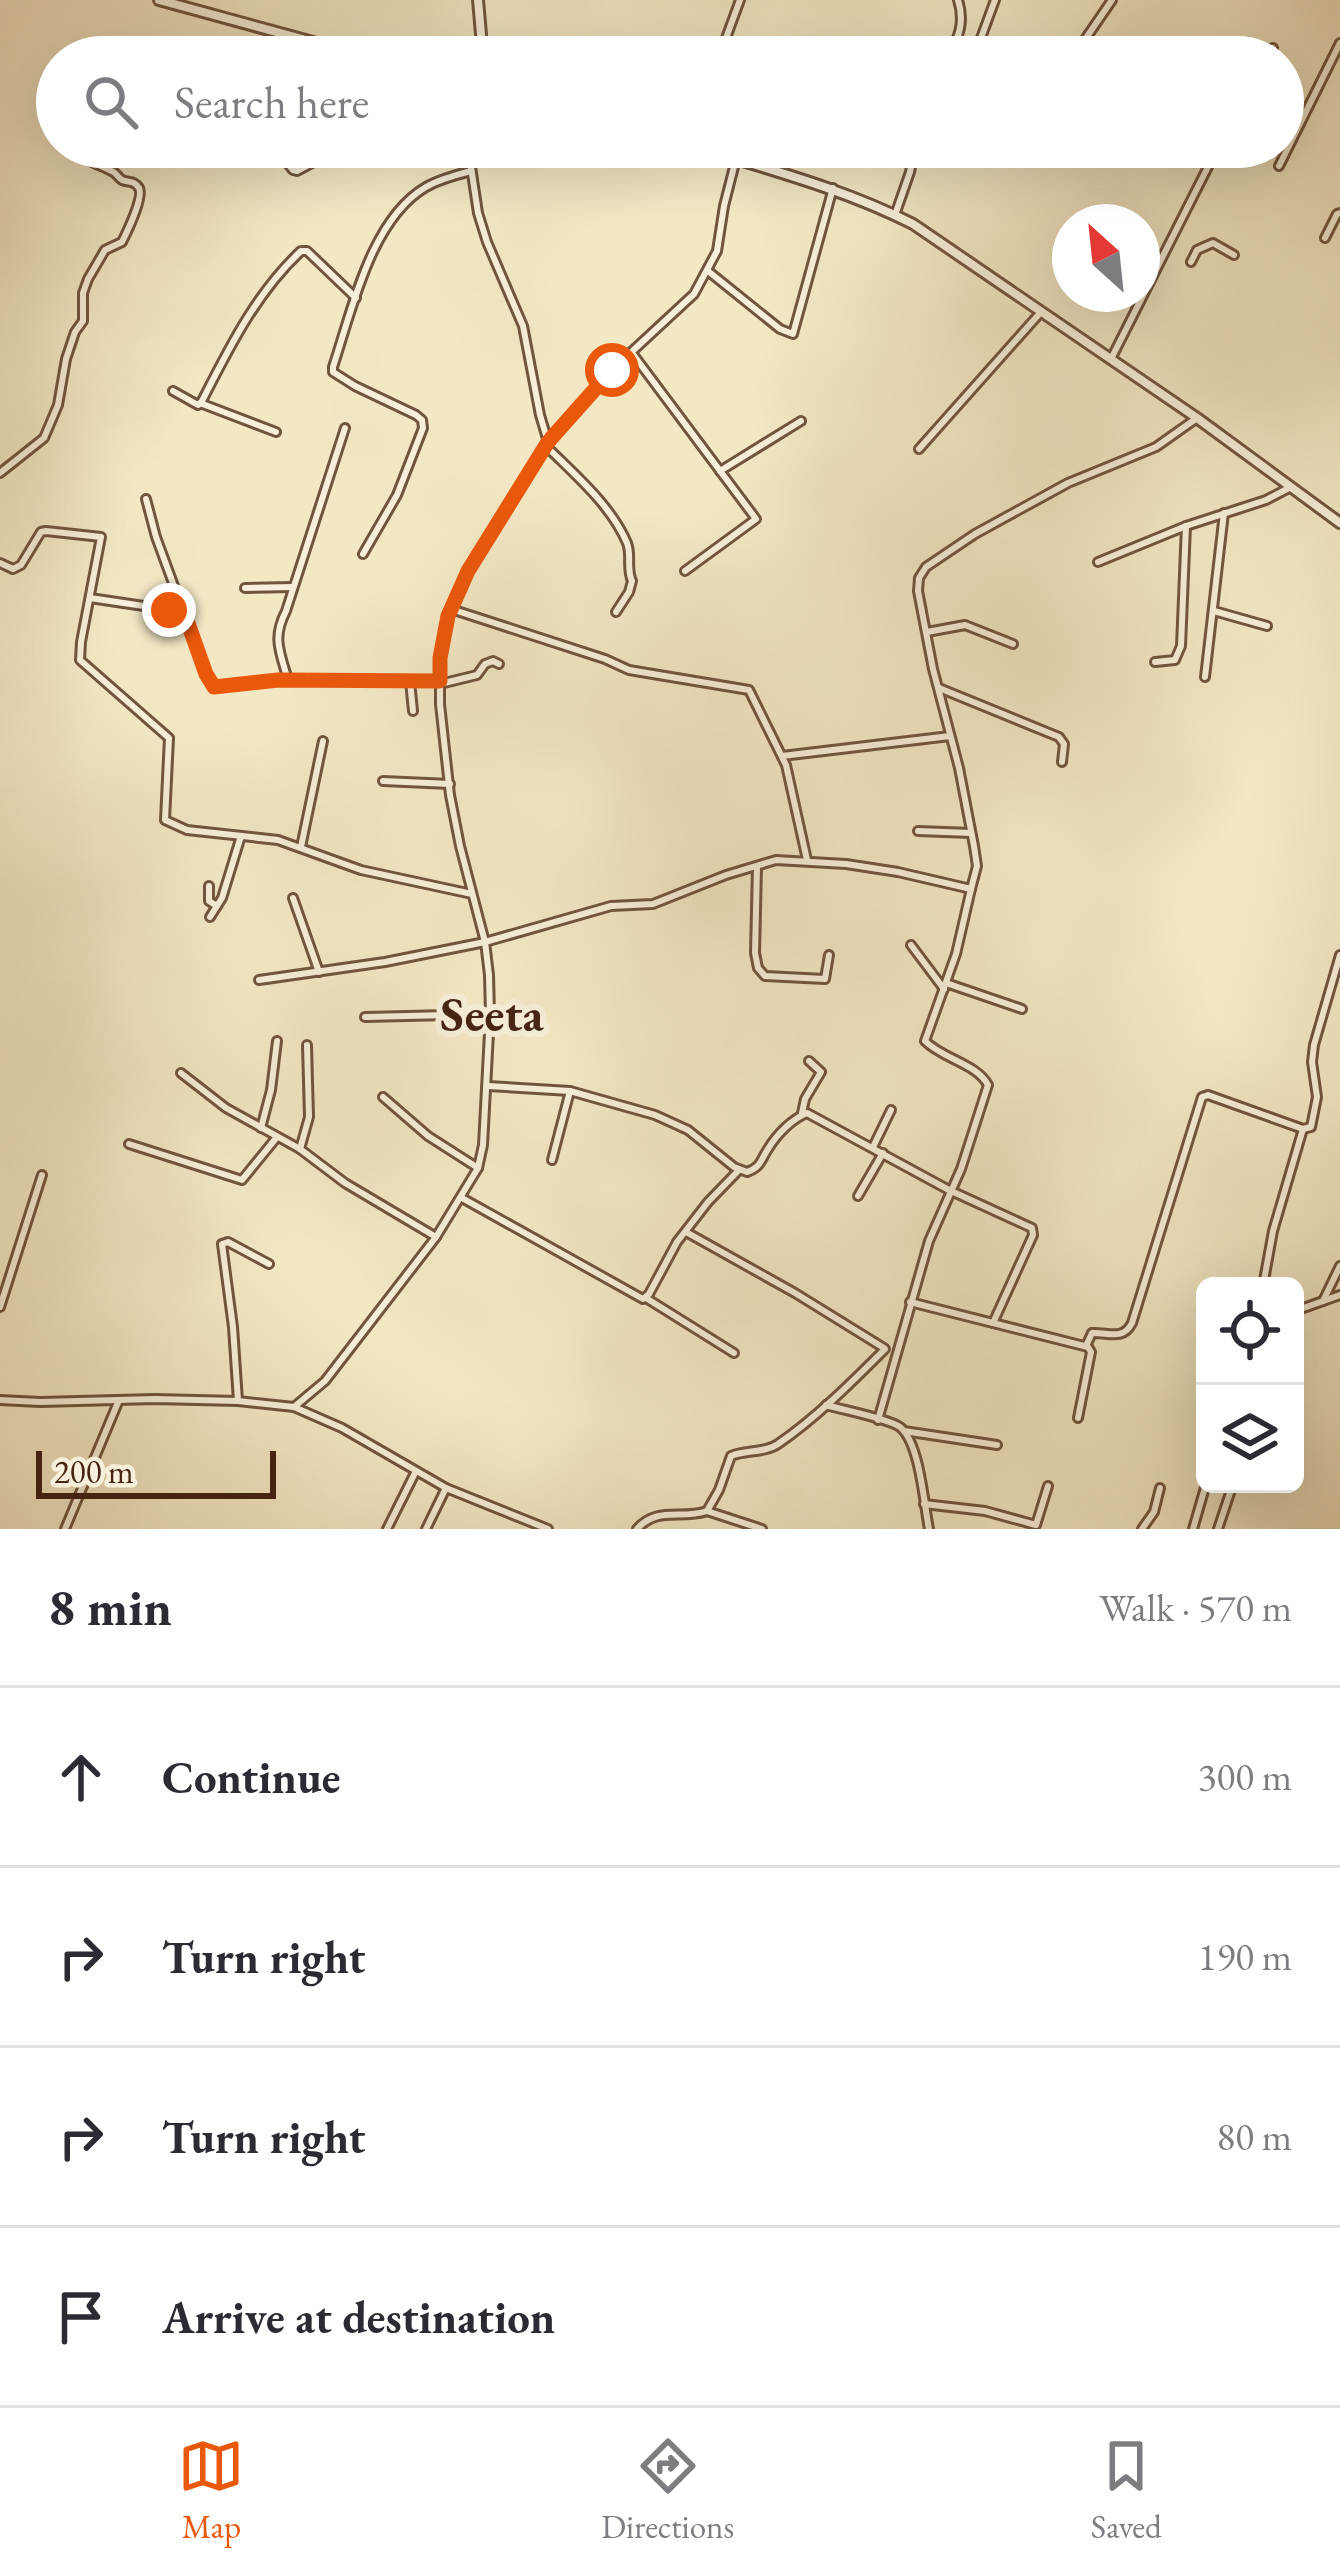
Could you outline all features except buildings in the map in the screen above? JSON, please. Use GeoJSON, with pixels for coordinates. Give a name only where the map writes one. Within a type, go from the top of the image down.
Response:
{"type":"FeatureCollection","features":[{"type":"Feature","properties":{"kind":"street"},"geometry":{"type":"LineString","coordinates":[[159,0],[291,36]]}},
{"type":"Feature","properties":{"kind":"street"},"geometry":{"type":"LineString","coordinates":[[478,0],[481,36]]}},
{"type":"Feature","properties":{"kind":"street"},"geometry":{"type":"LineString","coordinates":[[727,36],[740,0]]}},
{"type":"Feature","properties":{"kind":"street"},"geometry":{"type":"LineString","coordinates":[[958,0],[963,15],[959,36]]}},
{"type":"Feature","properties":{"kind":"street"},"geometry":{"type":"LineString","coordinates":[[982,36],[995,0]]}},
{"type":"Feature","properties":{"kind":"street"},"geometry":{"type":"LineString","coordinates":[[1087,36],[1112,0]]}},
{"type":"Feature","properties":{"kind":"street"},"geometry":{"type":"LineString","coordinates":[[1304,116],[1340,44]]}},
{"type":"Feature","properties":{"kind":"street"},"geometry":{"type":"LineString","coordinates":[[0,472],[44,438],[82,321],[88,279],[105,250],[122,242],[140,197],[135,183],[103,168]]}},
{"type":"Feature","properties":{"kind":"street"},"geometry":{"type":"LineString","coordinates":[[471,168],[487,242],[524,326],[547,444],[601,504],[629,548],[631,587],[616,612]]}},
{"type":"Feature","properties":{"kind":"street"},"geometry":{"type":"LineString","coordinates":[[294,1407],[325,1382],[436,1237],[478,1168],[483,1145],[490,1014],[485,942],[460,846],[440,682],[451,609],[487,538],[547,444],[612,370],[694,294],[717,251],[734,168]]}},
{"type":"Feature","properties":{"kind":"street"},"geometry":{"type":"LineString","coordinates":[[766,168],[833,188],[895,215],[986,271],[1340,523]]}},
{"type":"Feature","properties":{"kind":"street"},"geometry":{"type":"LineString","coordinates":[[895,215],[911,168]]}},
{"type":"Feature","properties":{"kind":"street"},"geometry":{"type":"LineString","coordinates":[[1111,359],[1207,168]]}},
{"type":"Feature","properties":{"kind":"street"},"geometry":{"type":"LineString","coordinates":[[363,554],[398,495],[422,420],[333,372],[374,247],[386,227],[421,190],[471,171]]}},
{"type":"Feature","properties":{"kind":"street"},"geometry":{"type":"LineString","coordinates":[[708,271],[780,329],[793,334],[833,188]]}},
{"type":"Feature","properties":{"kind":"street"},"geometry":{"type":"LineString","coordinates":[[1325,238],[1340,213]]}},
{"type":"Feature","properties":{"kind":"street"},"geometry":{"type":"LineString","coordinates":[[1191,262],[1197,250],[1214,243],[1234,255]]}},
{"type":"Feature","properties":{"kind":"street"},"geometry":{"type":"LineString","coordinates":[[200,403],[269,283],[299,252],[307,250],[356,298]]}},
{"type":"Feature","properties":{"kind":"street"},"geometry":{"type":"LineString","coordinates":[[919,448],[1041,312]]}},
{"type":"Feature","properties":{"kind":"street"},"geometry":{"type":"LineString","coordinates":[[632,353],[756,519],[685,571]]}},
{"type":"Feature","properties":{"kind":"street"},"geometry":{"type":"LineString","coordinates":[[173,391],[198,405],[276,432]]}},
{"type":"Feature","properties":{"kind":"street"},"geometry":{"type":"LineString","coordinates":[[878,1420],[929,1241],[961,1169],[988,1082],[926,1044],[965,921],[977,866],[926,632],[919,578],[926,567],[975,534],[1068,483],[1156,447],[1197,418]]}},
{"type":"Feature","properties":{"kind":"street"},"geometry":{"type":"LineString","coordinates":[[720,471],[801,422]]}},
{"type":"Feature","properties":{"kind":"street"},"geometry":{"type":"LineString","coordinates":[[289,680],[278,627],[345,428]]}},
{"type":"Feature","properties":{"kind":"street"},"geometry":{"type":"LineString","coordinates":[[1098,562],[1289,488]]}},
{"type":"Feature","properties":{"kind":"street"},"geometry":{"type":"LineString","coordinates":[[146,499],[214,687],[289,680],[440,682],[477,675],[493,661],[499,664]]}},
{"type":"Feature","properties":{"kind":"street"},"geometry":{"type":"LineString","coordinates":[[1205,677],[1225,513]]}},
{"type":"Feature","properties":{"kind":"street"},"geometry":{"type":"LineString","coordinates":[[1156,662],[1175,660],[1181,646],[1186,526]]}},
{"type":"Feature","properties":{"kind":"street"},"geometry":{"type":"LineString","coordinates":[[0,563],[13,568],[21,565],[46,530],[100,537],[80,660],[169,738],[165,820],[187,830],[278,840],[361,870],[472,894]]}},
{"type":"Feature","properties":{"kind":"street"},"geometry":{"type":"LineString","coordinates":[[245,588],[293,586]]}},
{"type":"Feature","properties":{"kind":"street"},"geometry":{"type":"LineString","coordinates":[[90,598],[184,612]]}},
{"type":"Feature","properties":{"kind":"street"},"geometry":{"type":"LineString","coordinates":[[451,609],[629,670],[749,690],[791,782],[807,860]]}},
{"type":"Feature","properties":{"kind":"street"},"geometry":{"type":"LineString","coordinates":[[1214,610],[1268,626]]}},
{"type":"Feature","properties":{"kind":"street"},"geometry":{"type":"LineString","coordinates":[[926,632],[965,625],[1013,644]]}},
{"type":"Feature","properties":{"kind":"street"},"geometry":{"type":"LineString","coordinates":[[410,681],[413,711]]}},
{"type":"Feature","properties":{"kind":"street"},"geometry":{"type":"LineString","coordinates":[[938,688],[1059,737],[1064,744],[1062,762]]}},
{"type":"Feature","properties":{"kind":"street"},"geometry":{"type":"LineString","coordinates":[[782,756],[950,736]]}},
{"type":"Feature","properties":{"kind":"street"},"geometry":{"type":"LineString","coordinates":[[301,848],[323,741]]}},
{"type":"Feature","properties":{"kind":"street"},"geometry":{"type":"LineString","coordinates":[[383,781],[450,784]]}},
{"type":"Feature","properties":{"kind":"street"},"geometry":{"type":"LineString","coordinates":[[918,831],[971,832]]}},
{"type":"Feature","properties":{"kind":"street"},"geometry":{"type":"LineString","coordinates":[[210,917],[241,836]]}},
{"type":"Feature","properties":{"kind":"street"},"geometry":{"type":"LineString","coordinates":[[259,980],[485,942],[611,907],[653,904],[776,860],[898,872],[971,889]]}},
{"type":"Feature","properties":{"kind":"street"},"geometry":{"type":"LineString","coordinates":[[757,867],[758,968],[765,976],[825,979],[830,956]]}},
{"type":"Feature","properties":{"kind":"street"},"geometry":{"type":"LineString","coordinates":[[209,886],[209,901],[218,906]]}},
{"type":"Feature","properties":{"kind":"street"},"geometry":{"type":"LineString","coordinates":[[293,898],[319,973]]}},
{"type":"Feature","properties":{"kind":"street"},"geometry":{"type":"LineString","coordinates":[[911,945],[945,986],[1022,1009]]}},
{"type":"Feature","properties":{"kind":"street"},"geometry":{"type":"LineString","coordinates":[[1086,1346],[1093,1333],[1119,1335],[1129,1330],[1201,1098],[1208,1095],[1303,1129],[1312,1125],[1317,1100],[1313,1045],[1340,955]]}},
{"type":"Feature","properties":{"kind":"street"},"geometry":{"type":"LineString","coordinates":[[365,1017],[490,1014]]}},
{"type":"Feature","properties":{"kind":"street"},"geometry":{"type":"LineString","coordinates":[[261,1128],[277,1041]]}},
{"type":"Feature","properties":{"kind":"street"},"geometry":{"type":"LineString","coordinates":[[300,1149],[309,1117],[307,1046]]}},
{"type":"Feature","properties":{"kind":"street"},"geometry":{"type":"LineString","coordinates":[[488,1086],[570,1091],[655,1115],[688,1130],[747,1172],[756,1170],[769,1146],[802,1113],[821,1072],[809,1061]]}},
{"type":"Feature","properties":{"kind":"street"},"geometry":{"type":"LineString","coordinates":[[181,1073],[226,1108],[300,1149],[345,1183],[436,1237]]}},
{"type":"Feature","properties":{"kind":"street"},"geometry":{"type":"LineString","coordinates":[[552,1160],[570,1091]]}},
{"type":"Feature","properties":{"kind":"street"},"geometry":{"type":"LineString","coordinates":[[383,1097],[428,1136],[478,1168]]}},
{"type":"Feature","properties":{"kind":"street"},"geometry":{"type":"LineString","coordinates":[[873,1147],[891,1110]]}},
{"type":"Feature","properties":{"kind":"street"},"geometry":{"type":"LineString","coordinates":[[802,1113],[1032,1228],[993,1323]]}},
{"type":"Feature","properties":{"kind":"street"},"geometry":{"type":"LineString","coordinates":[[1265,1277],[1303,1129]]}},
{"type":"Feature","properties":{"kind":"street"},"geometry":{"type":"LineString","coordinates":[[129,1144],[242,1180],[277,1137]]}},
{"type":"Feature","properties":{"kind":"street"},"geometry":{"type":"LineString","coordinates":[[858,1196],[884,1152]]}},
{"type":"Feature","properties":{"kind":"street"},"geometry":{"type":"LineString","coordinates":[[646,1298],[686,1232],[739,1170]]}},
{"type":"Feature","properties":{"kind":"street"},"geometry":{"type":"LineString","coordinates":[[0,1307],[42,1175]]}},
{"type":"Feature","properties":{"kind":"street"},"geometry":{"type":"LineString","coordinates":[[462,1198],[634,1297],[646,1298],[734,1353]]}},
{"type":"Feature","properties":{"kind":"street"},"geometry":{"type":"LineString","coordinates":[[686,1232],[896,1355]]}},
{"type":"Feature","properties":{"kind":"street"},"geometry":{"type":"LineString","coordinates":[[238,1401],[222,1244],[235,1244],[269,1264]]}},
{"type":"Feature","properties":{"kind":"street"},"geometry":{"type":"LineString","coordinates":[[1323,1301],[1340,1266]]}},
{"type":"Feature","properties":{"kind":"street"},"geometry":{"type":"LineString","coordinates":[[1304,1308],[1340,1295]]}},
{"type":"Feature","properties":{"kind":"street"},"geometry":{"type":"LineString","coordinates":[[910,1302],[1086,1346],[1091,1352],[1078,1418]]}},
{"type":"Feature","properties":{"kind":"street"},"geometry":{"type":"LineString","coordinates":[[707,1511],[731,1456],[775,1447],[885,1348]]}},
{"type":"Feature","properties":{"kind":"street"},"geometry":{"type":"LineString","coordinates":[[0,1400],[238,1401],[294,1407],[446,1487],[548,1529]]}},
{"type":"Feature","properties":{"kind":"street"},"geometry":{"type":"LineString","coordinates":[[65,1529],[119,1400]]}},
{"type":"Feature","properties":{"kind":"street"},"geometry":{"type":"LineString","coordinates":[[826,1405],[896,1424],[904,1431],[915,1456],[929,1529]]}},
{"type":"Feature","properties":{"kind":"street"},"geometry":{"type":"LineString","coordinates":[[904,1431],[997,1445]]}},
{"type":"Feature","properties":{"kind":"street"},"geometry":{"type":"LineString","coordinates":[[387,1529],[415,1472]]}},
{"type":"Feature","properties":{"kind":"street"},"geometry":{"type":"LineString","coordinates":[[924,1504],[985,1511],[1039,1527],[1048,1486]]}},
{"type":"Feature","properties":{"kind":"street"},"geometry":{"type":"LineString","coordinates":[[426,1529],[446,1487]]}},
{"type":"Feature","properties":{"kind":"street"},"geometry":{"type":"LineString","coordinates":[[1142,1529],[1154,1512],[1160,1489]]}},
{"type":"Feature","properties":{"kind":"street"},"geometry":{"type":"LineString","coordinates":[[1193,1529],[1203,1493]]}},
{"type":"Feature","properties":{"kind":"street"},"geometry":{"type":"LineString","coordinates":[[1219,1529],[1230,1493]]}},
{"type":"Feature","properties":{"kind":"street"},"geometry":{"type":"LineString","coordinates":[[637,1529],[660,1514],[691,1516],[707,1511],[762,1529]]}},
{"type":"Feature","properties":{"kind":"district","name":"Seeta"},"geometry":{"type":"Point","coordinates":[492,1014]}},
{"type":"Feature","properties":{"kind":"route"},"geometry":{"type":"LineString","coordinates":[[169,610],[184,612],[214,687],[278,680],[440,681],[448,616],[468,571],[548,442],[612,370]]}}]}
